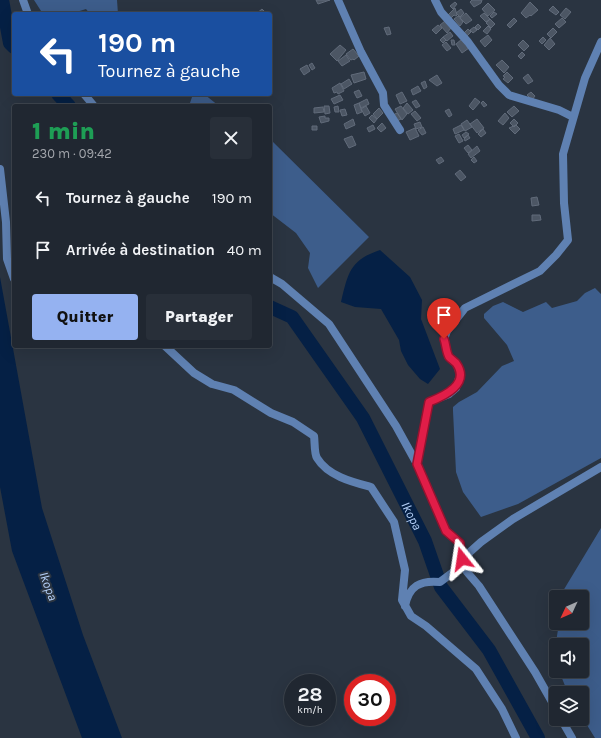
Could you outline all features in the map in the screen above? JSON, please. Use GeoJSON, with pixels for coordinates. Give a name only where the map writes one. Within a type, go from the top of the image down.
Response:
{"type":"FeatureCollection","features":[{"type":"Feature","properties":{"kind":"street"},"geometry":{"type":"LineString","coordinates":[[23,0],[27,12]]}},
{"type":"Feature","properties":{"kind":"street"},"geometry":{"type":"LineString","coordinates":[[338,0],[361,52],[383,93],[384,105],[400,130]]}},
{"type":"Feature","properties":{"kind":"street"},"geometry":{"type":"LineString","coordinates":[[435,0],[441,12],[468,42],[509,95],[559,110],[573,117]]}},
{"type":"Feature","properties":{"kind":"street"},"geometry":{"type":"LineString","coordinates":[[417,464],[429,402],[449,394],[456,388],[460,375],[456,364],[448,356],[444,339],[447,331],[465,308],[540,272],[556,256],[568,240],[564,203],[563,154],[585,78],[601,42]]}},
{"type":"Feature","properties":{"kind":"street"},"geometry":{"type":"LineString","coordinates":[[86,96],[92,104]]}},
{"type":"Feature","properties":{"kind":"street"},"geometry":{"type":"LineString","coordinates":[[0,169],[6,222],[7,259],[12,273]]}},
{"type":"Feature","properties":{"kind":"street"},"geometry":{"type":"LineString","coordinates":[[272,278],[282,284],[329,324],[396,426],[417,464],[446,531],[460,543],[462,559],[467,572],[479,586],[536,672],[549,696]]}},
{"type":"Feature","properties":{"kind":"street"},"geometry":{"type":"LineString","coordinates":[[167,348],[194,373],[212,384],[234,390],[271,413],[293,422],[314,436],[317,457],[332,472],[344,480],[371,487],[394,522],[405,570],[402,600],[405,606],[412,616],[426,626],[476,670],[502,709],[516,738]]}},
{"type":"Feature","properties":{"kind":"street"},"geometry":{"type":"LineString","coordinates":[[404,579],[410,588],[427,581],[440,582],[456,570],[462,559],[481,542],[513,519],[601,467]]}},
{"type":"Feature","properties":{"kind":"street"},"geometry":{"type":"LineString","coordinates":[[405,606],[407,597],[415,586]]}},
{"type":"Feature","properties":{"kind":"street"},"geometry":{"type":"LineString","coordinates":[[565,726],[572,738]]}},
{"type":"Feature","properties":{"kind":"shaded area"},"geometry":{"type":"Polygon","coordinates":[[[34,0],[117,0],[118,12],[88,12],[86,9],[76,12],[42,12],[34,0]]]}},
{"type":"Feature","properties":{"kind":"shaded area"},"geometry":{"type":"Polygon","coordinates":[[[192,96],[206,96],[216,104],[190,104],[192,96]]]}},
{"type":"Feature","properties":{"kind":"shaded area"},"geometry":{"type":"Polygon","coordinates":[[[272,141],[369,237],[318,288],[308,268],[310,253],[296,233],[272,215],[272,141]]]}},
{"type":"Feature","properties":{"kind":"shaded area"},"geometry":{"type":"Polygon","coordinates":[[[595,288],[601,294],[601,458],[518,504],[481,517],[463,492],[456,472],[453,407],[477,392],[502,366],[514,361],[507,345],[484,318],[484,314],[493,306],[503,302],[523,312],[546,302],[552,308],[577,301],[585,293],[595,288]]]}},
{"type":"Feature","properties":{"kind":"shaded area"},"geometry":{"type":"Polygon","coordinates":[[[601,528],[601,738],[595,738],[588,726],[589,726],[589,686],[565,686],[562,678],[589,678],[589,638],[557,638],[558,630],[589,630],[589,590],[564,590],[601,528]]]}},
{"type":"Feature","properties":{"kind":"water"},"geometry":{"type":"Polygon","coordinates":[[[380,250],[410,277],[422,300],[421,319],[440,369],[428,384],[420,379],[408,365],[401,351],[399,340],[381,309],[355,307],[341,302],[349,275],[356,263],[362,258],[380,250]]]}},
{"type":"Feature","properties":{"kind":"water"},"geometry":{"type":"Polygon","coordinates":[[[0,277],[42,508],[83,635],[122,738],[82,738],[12,551],[0,487],[0,277]]]}},
{"type":"Feature","properties":{"kind":"building"},"geometry":{"type":"Polygon","coordinates":[[[316,0],[330,0],[318,4],[316,0]]]}},
{"type":"Feature","properties":{"kind":"building"},"geometry":{"type":"Polygon","coordinates":[[[472,0],[482,0],[481,3],[474,7],[470,2],[472,0]]]}},
{"type":"Feature","properties":{"kind":"building"},"geometry":{"type":"Polygon","coordinates":[[[455,2],[457,4],[453,9],[450,6],[455,2]]]}},
{"type":"Feature","properties":{"kind":"building"},"geometry":{"type":"Polygon","coordinates":[[[530,2],[538,10],[526,18],[521,13],[530,2]]]}},
{"type":"Feature","properties":{"kind":"building"},"geometry":{"type":"Polygon","coordinates":[[[488,3],[495,10],[488,16],[482,9],[488,3]]]}},
{"type":"Feature","properties":{"kind":"building"},"geometry":{"type":"Polygon","coordinates":[[[553,6],[559,12],[556,15],[549,10],[553,6]]]}},
{"type":"Feature","properties":{"kind":"building"},"geometry":{"type":"Polygon","coordinates":[[[455,8],[457,15],[454,15],[451,18],[448,15],[455,8]]]}},
{"type":"Feature","properties":{"kind":"building"},"geometry":{"type":"Polygon","coordinates":[[[566,8],[571,12],[565,19],[560,15],[566,8]]]}},
{"type":"Feature","properties":{"kind":"building"},"geometry":{"type":"Polygon","coordinates":[[[461,9],[464,13],[460,17],[456,13],[461,9]]]}},
{"type":"Feature","properties":{"kind":"building"},"geometry":{"type":"Polygon","coordinates":[[[494,12],[497,14],[492,18],[490,16],[494,12]]]}},
{"type":"Feature","properties":{"kind":"building"},"geometry":{"type":"Polygon","coordinates":[[[466,13],[472,20],[466,24],[460,18],[466,13]]]}},
{"type":"Feature","properties":{"kind":"building"},"geometry":{"type":"Polygon","coordinates":[[[484,13],[490,19],[486,22],[480,16],[484,13]]]}},
{"type":"Feature","properties":{"kind":"building"},"geometry":{"type":"Polygon","coordinates":[[[458,16],[463,22],[460,26],[454,19],[458,16]]]}},
{"type":"Feature","properties":{"kind":"building"},"geometry":{"type":"Polygon","coordinates":[[[514,18],[517,21],[510,28],[507,25],[514,18]]]}},
{"type":"Feature","properties":{"kind":"building"},"geometry":{"type":"Polygon","coordinates":[[[562,18],[566,22],[559,28],[555,24],[562,18]]]}},
{"type":"Feature","properties":{"kind":"building"},"geometry":{"type":"Polygon","coordinates":[[[490,19],[495,24],[491,28],[486,23],[490,19]]]}},
{"type":"Feature","properties":{"kind":"building"},"geometry":{"type":"Polygon","coordinates":[[[445,21],[451,28],[447,33],[440,25],[445,21]]]}},
{"type":"Feature","properties":{"kind":"building"},"geometry":{"type":"Polygon","coordinates":[[[478,24],[481,27],[478,30],[475,27],[478,24]]]}},
{"type":"Feature","properties":{"kind":"building"},"geometry":{"type":"Polygon","coordinates":[[[438,25],[442,28],[436,34],[432,30],[438,25]]]}},
{"type":"Feature","properties":{"kind":"building"},"geometry":{"type":"Polygon","coordinates":[[[488,26],[491,29],[487,34],[483,31],[488,26]]]}},
{"type":"Feature","properties":{"kind":"building"},"geometry":{"type":"Polygon","coordinates":[[[389,27],[391,34],[387,35],[384,28],[389,27]]]}},
{"type":"Feature","properties":{"kind":"building"},"geometry":{"type":"Polygon","coordinates":[[[474,27],[477,30],[473,33],[470,30],[474,27]]]}},
{"type":"Feature","properties":{"kind":"building"},"geometry":{"type":"Polygon","coordinates":[[[553,28],[557,32],[551,38],[547,34],[553,28]]]}},
{"type":"Feature","properties":{"kind":"building"},"geometry":{"type":"Polygon","coordinates":[[[468,29],[471,32],[467,36],[464,33],[468,29]]]}},
{"type":"Feature","properties":{"kind":"building"},"geometry":{"type":"Polygon","coordinates":[[[450,32],[453,36],[447,41],[443,37],[450,32]]]}},
{"type":"Feature","properties":{"kind":"building"},"geometry":{"type":"Polygon","coordinates":[[[488,35],[492,40],[485,47],[480,41],[488,35]]]}},
{"type":"Feature","properties":{"kind":"building"},"geometry":{"type":"Polygon","coordinates":[[[443,37],[446,40],[443,43],[440,40],[443,37]]]}},
{"type":"Feature","properties":{"kind":"building"},"geometry":{"type":"Polygon","coordinates":[[[543,37],[546,40],[542,44],[539,41],[543,37]]]}},
{"type":"Feature","properties":{"kind":"building"},"geometry":{"type":"Polygon","coordinates":[[[550,38],[555,44],[549,50],[544,45],[550,38]]]}},
{"type":"Feature","properties":{"kind":"building"},"geometry":{"type":"Polygon","coordinates":[[[462,39],[469,48],[462,53],[456,44],[462,39]]]}},
{"type":"Feature","properties":{"kind":"building"},"geometry":{"type":"Polygon","coordinates":[[[451,40],[454,40],[455,45],[452,45],[451,40]]]}},
{"type":"Feature","properties":{"kind":"building"},"geometry":{"type":"Polygon","coordinates":[[[523,40],[529,46],[524,51],[518,45],[523,40]]]}},
{"type":"Feature","properties":{"kind":"building"},"geometry":{"type":"Polygon","coordinates":[[[446,42],[451,48],[447,51],[442,45],[446,42]]]}},
{"type":"Feature","properties":{"kind":"building"},"geometry":{"type":"Polygon","coordinates":[[[340,45],[346,50],[337,61],[330,54],[340,45]]]}},
{"type":"Feature","properties":{"kind":"building"},"geometry":{"type":"Polygon","coordinates":[[[353,49],[359,56],[354,60],[351,60],[346,54],[353,49]]]}},
{"type":"Feature","properties":{"kind":"building"},"geometry":{"type":"Polygon","coordinates":[[[522,52],[525,55],[521,59],[518,56],[522,52]]]}},
{"type":"Feature","properties":{"kind":"building"},"geometry":{"type":"Polygon","coordinates":[[[346,55],[350,61],[342,66],[338,61],[346,55]]]}},
{"type":"Feature","properties":{"kind":"building"},"geometry":{"type":"Polygon","coordinates":[[[502,60],[509,67],[504,73],[496,65],[502,60]]]}},
{"type":"Feature","properties":{"kind":"building"},"geometry":{"type":"Polygon","coordinates":[[[312,63],[315,68],[312,70],[309,65],[312,63]]]}},
{"type":"Feature","properties":{"kind":"building"},"geometry":{"type":"Polygon","coordinates":[[[307,65],[310,71],[304,75],[300,69],[307,65]]]}},
{"type":"Feature","properties":{"kind":"building"},"geometry":{"type":"Polygon","coordinates":[[[364,72],[366,79],[354,83],[351,75],[364,72]]]}},
{"type":"Feature","properties":{"kind":"building"},"geometry":{"type":"Polygon","coordinates":[[[507,72],[513,78],[508,83],[503,79],[505,77],[503,76],[507,72]]]}},
{"type":"Feature","properties":{"kind":"building"},"geometry":{"type":"Polygon","coordinates":[[[528,74],[533,81],[528,84],[523,78],[528,74]]]}},
{"type":"Feature","properties":{"kind":"building"},"geometry":{"type":"Polygon","coordinates":[[[437,75],[442,83],[437,86],[429,80],[437,75]]]}},
{"type":"Feature","properties":{"kind":"building"},"geometry":{"type":"Polygon","coordinates":[[[349,79],[352,84],[344,89],[341,84],[349,79]]]}},
{"type":"Feature","properties":{"kind":"building"},"geometry":{"type":"Polygon","coordinates":[[[425,81],[427,87],[424,89],[421,83],[425,81]]]}},
{"type":"Feature","properties":{"kind":"building"},"geometry":{"type":"Polygon","coordinates":[[[340,83],[344,91],[338,94],[337,92],[334,93],[332,88],[340,83]]]}},
{"type":"Feature","properties":{"kind":"building"},"geometry":{"type":"Polygon","coordinates":[[[418,86],[421,91],[413,95],[411,90],[418,86]]]}},
{"type":"Feature","properties":{"kind":"building"},"geometry":{"type":"Polygon","coordinates":[[[359,90],[362,96],[357,98],[354,92],[359,90]]]}},
{"type":"Feature","properties":{"kind":"building"},"geometry":{"type":"Polygon","coordinates":[[[402,92],[407,101],[400,104],[396,95],[402,92]]]}},
{"type":"Feature","properties":{"kind":"building"},"geometry":{"type":"Polygon","coordinates":[[[531,92],[535,96],[532,100],[527,95],[531,92]]]}},
{"type":"Feature","properties":{"kind":"building"},"geometry":{"type":"Polygon","coordinates":[[[340,95],[343,100],[334,104],[331,99],[340,95]]]}},
{"type":"Feature","properties":{"kind":"building"},"geometry":{"type":"Polygon","coordinates":[[[475,98],[480,102],[473,110],[469,106],[475,98]]]}},
{"type":"Feature","properties":{"kind":"building"},"geometry":{"type":"Polygon","coordinates":[[[367,99],[369,104],[361,108],[359,103],[367,99]]]}},
{"type":"Feature","properties":{"kind":"building"},"geometry":{"type":"Polygon","coordinates":[[[416,100],[420,106],[416,108],[412,102],[416,100]]]}},
{"type":"Feature","properties":{"kind":"building"},"geometry":{"type":"Polygon","coordinates":[[[483,101],[487,105],[484,107],[481,103],[483,101]]]}},
{"type":"Feature","properties":{"kind":"building"},"geometry":{"type":"Polygon","coordinates":[[[359,103],[362,112],[357,114],[354,105],[359,103]]]}},
{"type":"Feature","properties":{"kind":"building"},"geometry":{"type":"Polygon","coordinates":[[[407,103],[413,110],[408,114],[403,108],[407,103]]]}},
{"type":"Feature","properties":{"kind":"building"},"geometry":{"type":"Polygon","coordinates":[[[324,106],[329,106],[330,113],[325,114],[324,106]]]}},
{"type":"Feature","properties":{"kind":"building"},"geometry":{"type":"Polygon","coordinates":[[[338,106],[339,112],[335,112],[334,107],[338,106]]]}},
{"type":"Feature","properties":{"kind":"building"},"geometry":{"type":"Polygon","coordinates":[[[366,106],[370,113],[365,116],[361,109],[366,106]]]}},
{"type":"Feature","properties":{"kind":"building"},"geometry":{"type":"Polygon","coordinates":[[[401,106],[407,114],[402,120],[395,109],[401,106]]]}},
{"type":"Feature","properties":{"kind":"building"},"geometry":{"type":"Polygon","coordinates":[[[514,106],[519,111],[512,117],[507,112],[514,106]]]}},
{"type":"Feature","properties":{"kind":"building"},"geometry":{"type":"Polygon","coordinates":[[[323,107],[324,112],[314,113],[314,108],[323,107]]]}},
{"type":"Feature","properties":{"kind":"building"},"geometry":{"type":"Polygon","coordinates":[[[379,108],[383,113],[377,119],[373,114],[379,108]]]}},
{"type":"Feature","properties":{"kind":"building"},"geometry":{"type":"Polygon","coordinates":[[[345,109],[347,115],[342,116],[340,110],[345,109]]]}},
{"type":"Feature","properties":{"kind":"building"},"geometry":{"type":"Polygon","coordinates":[[[449,109],[452,115],[449,117],[445,111],[449,109]]]}},
{"type":"Feature","properties":{"kind":"building"},"geometry":{"type":"Polygon","coordinates":[[[415,111],[421,118],[417,121],[411,114],[415,111]]]}},
{"type":"Feature","properties":{"kind":"building"},"geometry":{"type":"Polygon","coordinates":[[[397,113],[401,119],[397,121],[393,115],[397,113]]]}},
{"type":"Feature","properties":{"kind":"building"},"geometry":{"type":"Polygon","coordinates":[[[505,113],[509,118],[503,125],[498,121],[505,113]]]}},
{"type":"Feature","properties":{"kind":"building"},"geometry":{"type":"Polygon","coordinates":[[[372,115],[377,119],[374,123],[369,118],[372,115]]]}},
{"type":"Feature","properties":{"kind":"building"},"geometry":{"type":"Polygon","coordinates":[[[325,116],[325,118],[329,118],[329,121],[321,123],[319,117],[325,116]]]}},
{"type":"Feature","properties":{"kind":"building"},"geometry":{"type":"Polygon","coordinates":[[[353,119],[355,125],[346,129],[344,124],[353,119]]]}},
{"type":"Feature","properties":{"kind":"building"},"geometry":{"type":"Polygon","coordinates":[[[477,119],[484,128],[477,133],[470,124],[477,119]]]}},
{"type":"Feature","properties":{"kind":"building"},"geometry":{"type":"Polygon","coordinates":[[[514,119],[518,123],[514,127],[510,123],[514,119]]]}},
{"type":"Feature","properties":{"kind":"building"},"geometry":{"type":"Polygon","coordinates":[[[467,120],[472,127],[465,131],[461,124],[467,120]]]}},
{"type":"Feature","properties":{"kind":"building"},"geometry":{"type":"Polygon","coordinates":[[[420,122],[422,127],[416,129],[414,124],[420,122]]]}},
{"type":"Feature","properties":{"kind":"building"},"geometry":{"type":"Polygon","coordinates":[[[382,123],[386,128],[381,132],[377,128],[382,123]]]}},
{"type":"Feature","properties":{"kind":"building"},"geometry":{"type":"Polygon","coordinates":[[[373,125],[375,129],[369,132],[367,128],[373,125]]]}},
{"type":"Feature","properties":{"kind":"building"},"geometry":{"type":"Polygon","coordinates":[[[461,125],[464,130],[455,134],[453,129],[461,125]]]}},
{"type":"Feature","properties":{"kind":"building"},"geometry":{"type":"Polygon","coordinates":[[[516,125],[520,129],[515,134],[509,128],[516,125]]]}},
{"type":"Feature","properties":{"kind":"building"},"geometry":{"type":"Polygon","coordinates":[[[312,126],[317,126],[317,130],[312,130],[312,126]]]}},
{"type":"Feature","properties":{"kind":"building"},"geometry":{"type":"Polygon","coordinates":[[[423,127],[426,133],[422,135],[418,130],[423,127]]]}},
{"type":"Feature","properties":{"kind":"building"},"geometry":{"type":"Polygon","coordinates":[[[415,128],[419,136],[410,140],[406,132],[415,128]]]}},
{"type":"Feature","properties":{"kind":"building"},"geometry":{"type":"Polygon","coordinates":[[[483,129],[486,133],[481,137],[478,134],[483,129]]]}},
{"type":"Feature","properties":{"kind":"building"},"geometry":{"type":"Polygon","coordinates":[[[466,132],[469,134],[464,138],[462,135],[466,132]]]}},
{"type":"Feature","properties":{"kind":"building"},"geometry":{"type":"Polygon","coordinates":[[[459,134],[463,141],[459,143],[455,136],[459,134]]]}},
{"type":"Feature","properties":{"kind":"building"},"geometry":{"type":"Polygon","coordinates":[[[468,135],[470,138],[465,141],[464,139],[468,135]]]}},
{"type":"Feature","properties":{"kind":"building"},"geometry":{"type":"Polygon","coordinates":[[[352,136],[356,145],[349,148],[344,139],[352,136]]]}},
{"type":"Feature","properties":{"kind":"building"},"geometry":{"type":"Polygon","coordinates":[[[468,145],[472,150],[468,153],[464,148],[468,145]]]}},
{"type":"Feature","properties":{"kind":"building"},"geometry":{"type":"Polygon","coordinates":[[[477,146],[480,151],[471,158],[468,154],[477,146]]]}},
{"type":"Feature","properties":{"kind":"building"},"geometry":{"type":"Polygon","coordinates":[[[441,157],[444,161],[439,164],[436,160],[441,157]]]}},
{"type":"Feature","properties":{"kind":"building"},"geometry":{"type":"Polygon","coordinates":[[[474,157],[477,161],[474,163],[471,160],[474,157]]]}},
{"type":"Feature","properties":{"kind":"building"},"geometry":{"type":"Polygon","coordinates":[[[460,170],[466,177],[461,181],[455,174],[460,170]]]}},
{"type":"Feature","properties":{"kind":"building"},"geometry":{"type":"Polygon","coordinates":[[[537,197],[539,205],[532,206],[531,198],[537,197]]]}},
{"type":"Feature","properties":{"kind":"building"},"geometry":{"type":"Polygon","coordinates":[[[532,215],[540,215],[541,220],[532,221],[532,215]]]}},
{"type":"Feature","properties":{"kind":"waterway","name":"Ikopa"},"geometry":{"type":"LineString","coordinates":[[2,0],[10,43],[12,45]]}},
{"type":"Feature","properties":{"kind":"waterway","name":"Ikopa"},"geometry":{"type":"LineString","coordinates":[[60,96],[67,104]]}},
{"type":"Feature","properties":{"kind":"waterway","name":"Ikopa"},"geometry":{"type":"LineString","coordinates":[[272,308],[292,317],[363,418],[425,541],[441,587],[489,650],[538,738]]}},
{"type":"Feature","properties":{"kind":"route"},"geometry":{"type":"LineString","coordinates":[[444,339],[448,356],[456,364],[460,375],[456,388],[449,394],[429,402],[417,464],[446,531],[460,543],[462,559]]}}]}
